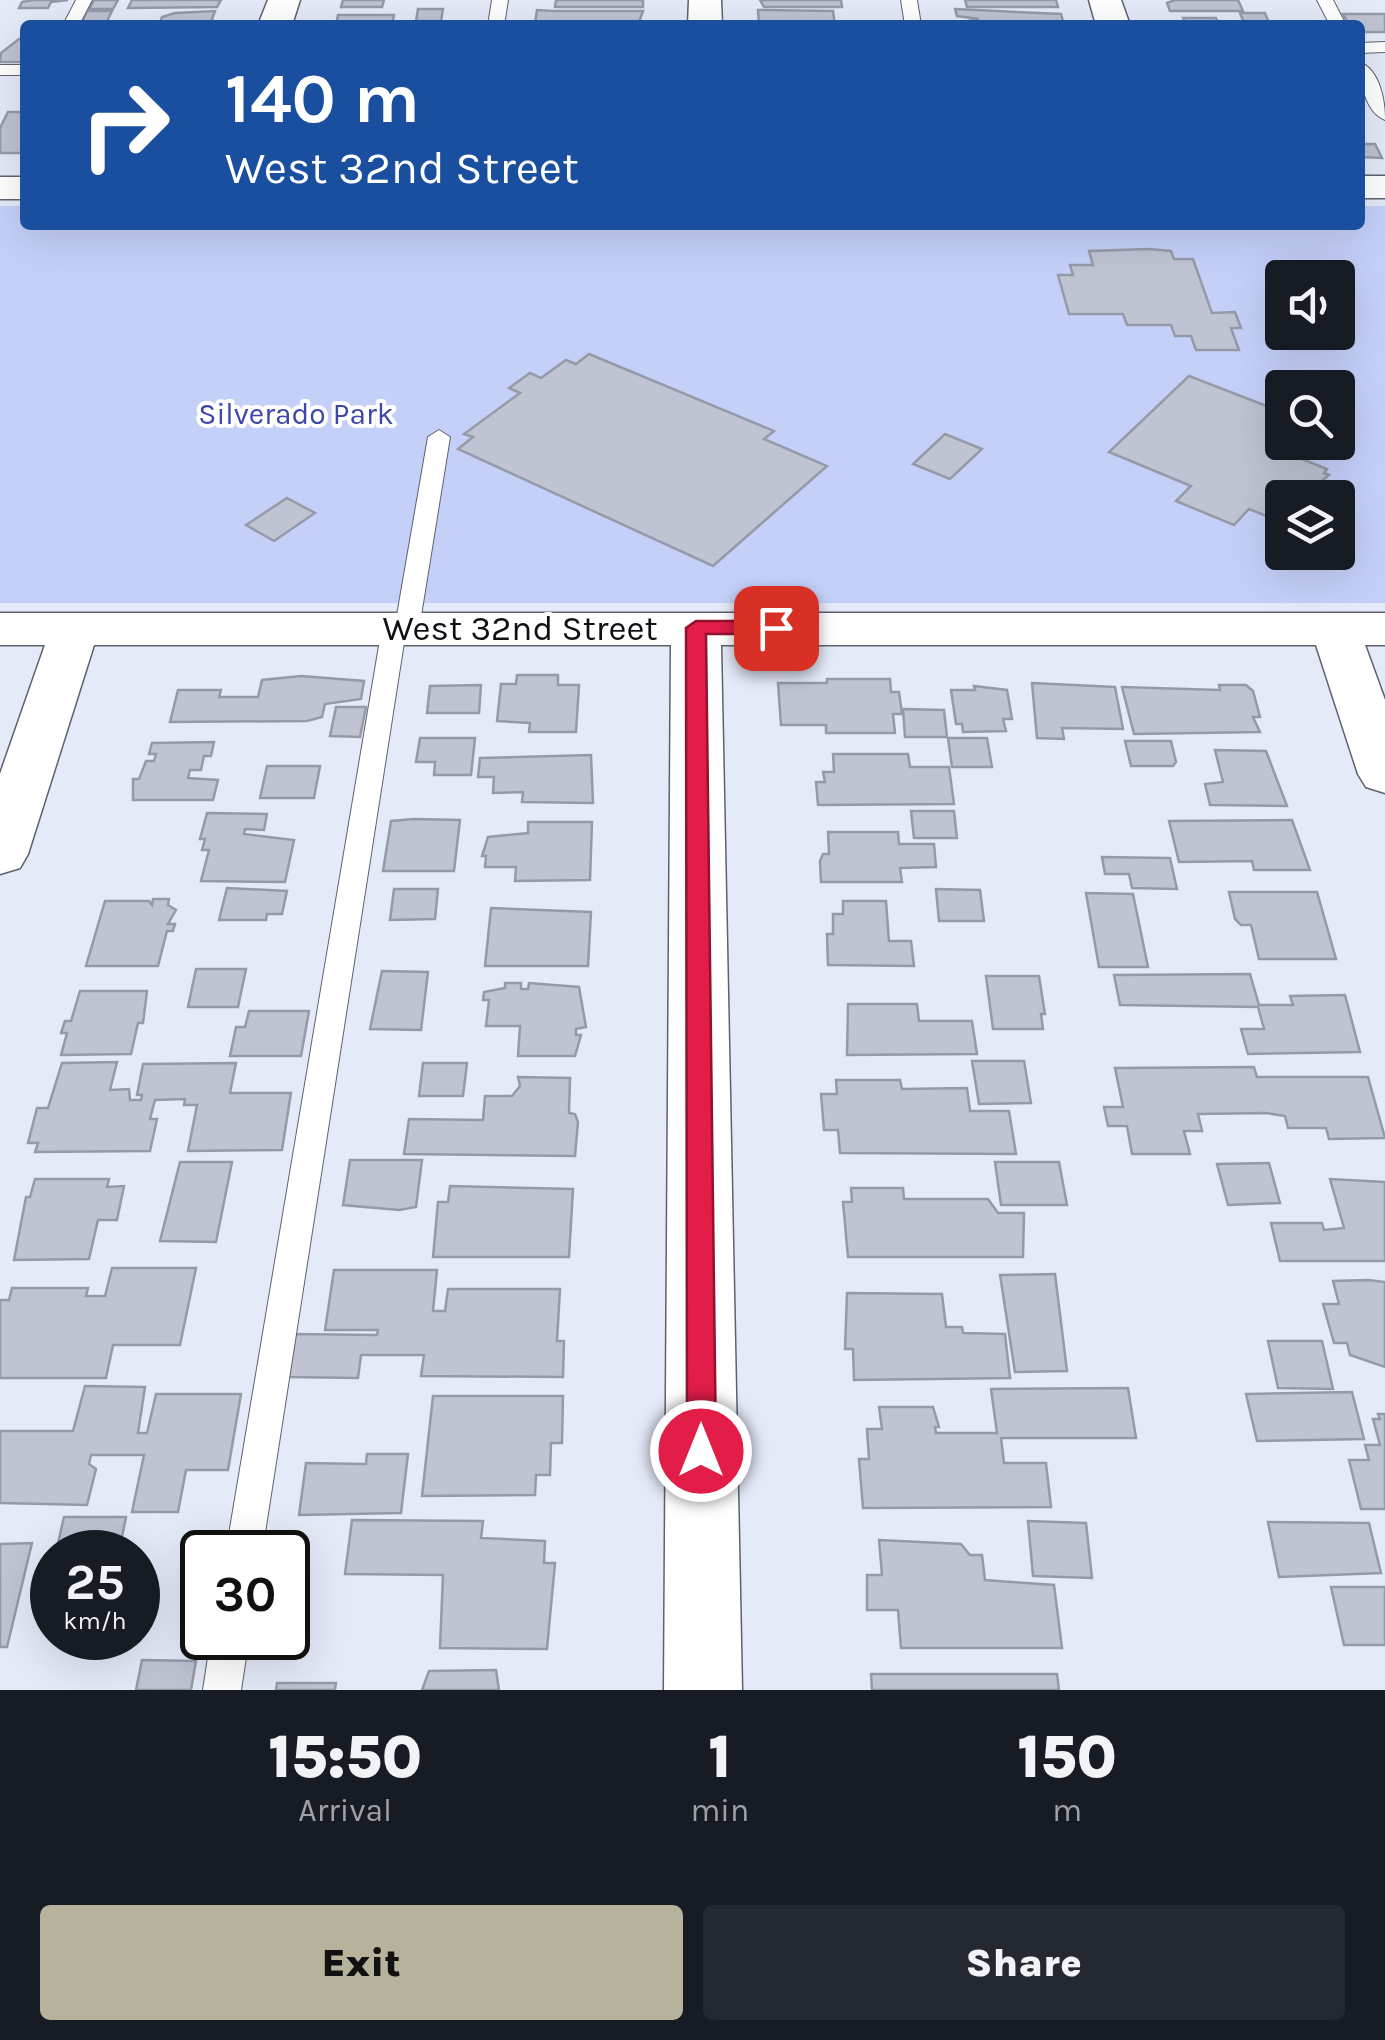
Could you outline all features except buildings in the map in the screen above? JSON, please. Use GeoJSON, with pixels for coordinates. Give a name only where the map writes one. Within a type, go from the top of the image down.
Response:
{"type":"FeatureCollection","features":[{"type":"Feature","properties":{"kind":"street","name":"West 32nd Street"},"geometry":{"type":"LineString","coordinates":[[0,628],[1360,629]]}},
{"type":"Feature","properties":{"kind":"street"},"geometry":{"type":"LineString","coordinates":[[0,854],[76,628]]}},
{"type":"Feature","properties":{"kind":"street"},"geometry":{"type":"LineString","coordinates":[[696,628],[703,1690]]}},
{"type":"Feature","properties":{"kind":"street"},"geometry":{"type":"LineString","coordinates":[[1360,629],[1385,774]]}},
{"type":"Feature","properties":{"kind":"lane"},"geometry":{"type":"LineString","coordinates":[[1365,78],[1385,116]]}},
{"type":"Feature","properties":{"kind":"lane"},"geometry":{"type":"LineString","coordinates":[[248,1530],[401,628],[439,437]]}},
{"type":"Feature","properties":{"kind":"lane"},"geometry":{"type":"LineString","coordinates":[[222,1690],[227,1660]]}},
{"type":"Feature","properties":{"kind":"green space","name":"Silverado Park"},"geometry":{"type":"Polygon","coordinates":[[[0,206],[20,206],[20,230],[1365,230],[1365,206],[1385,206],[1385,603],[0,603],[0,206]]]}},
{"type":"Feature","properties":{"kind":"route"},"geometry":{"type":"LineString","coordinates":[[701,1451],[696,628],[776,628]]}}]}
